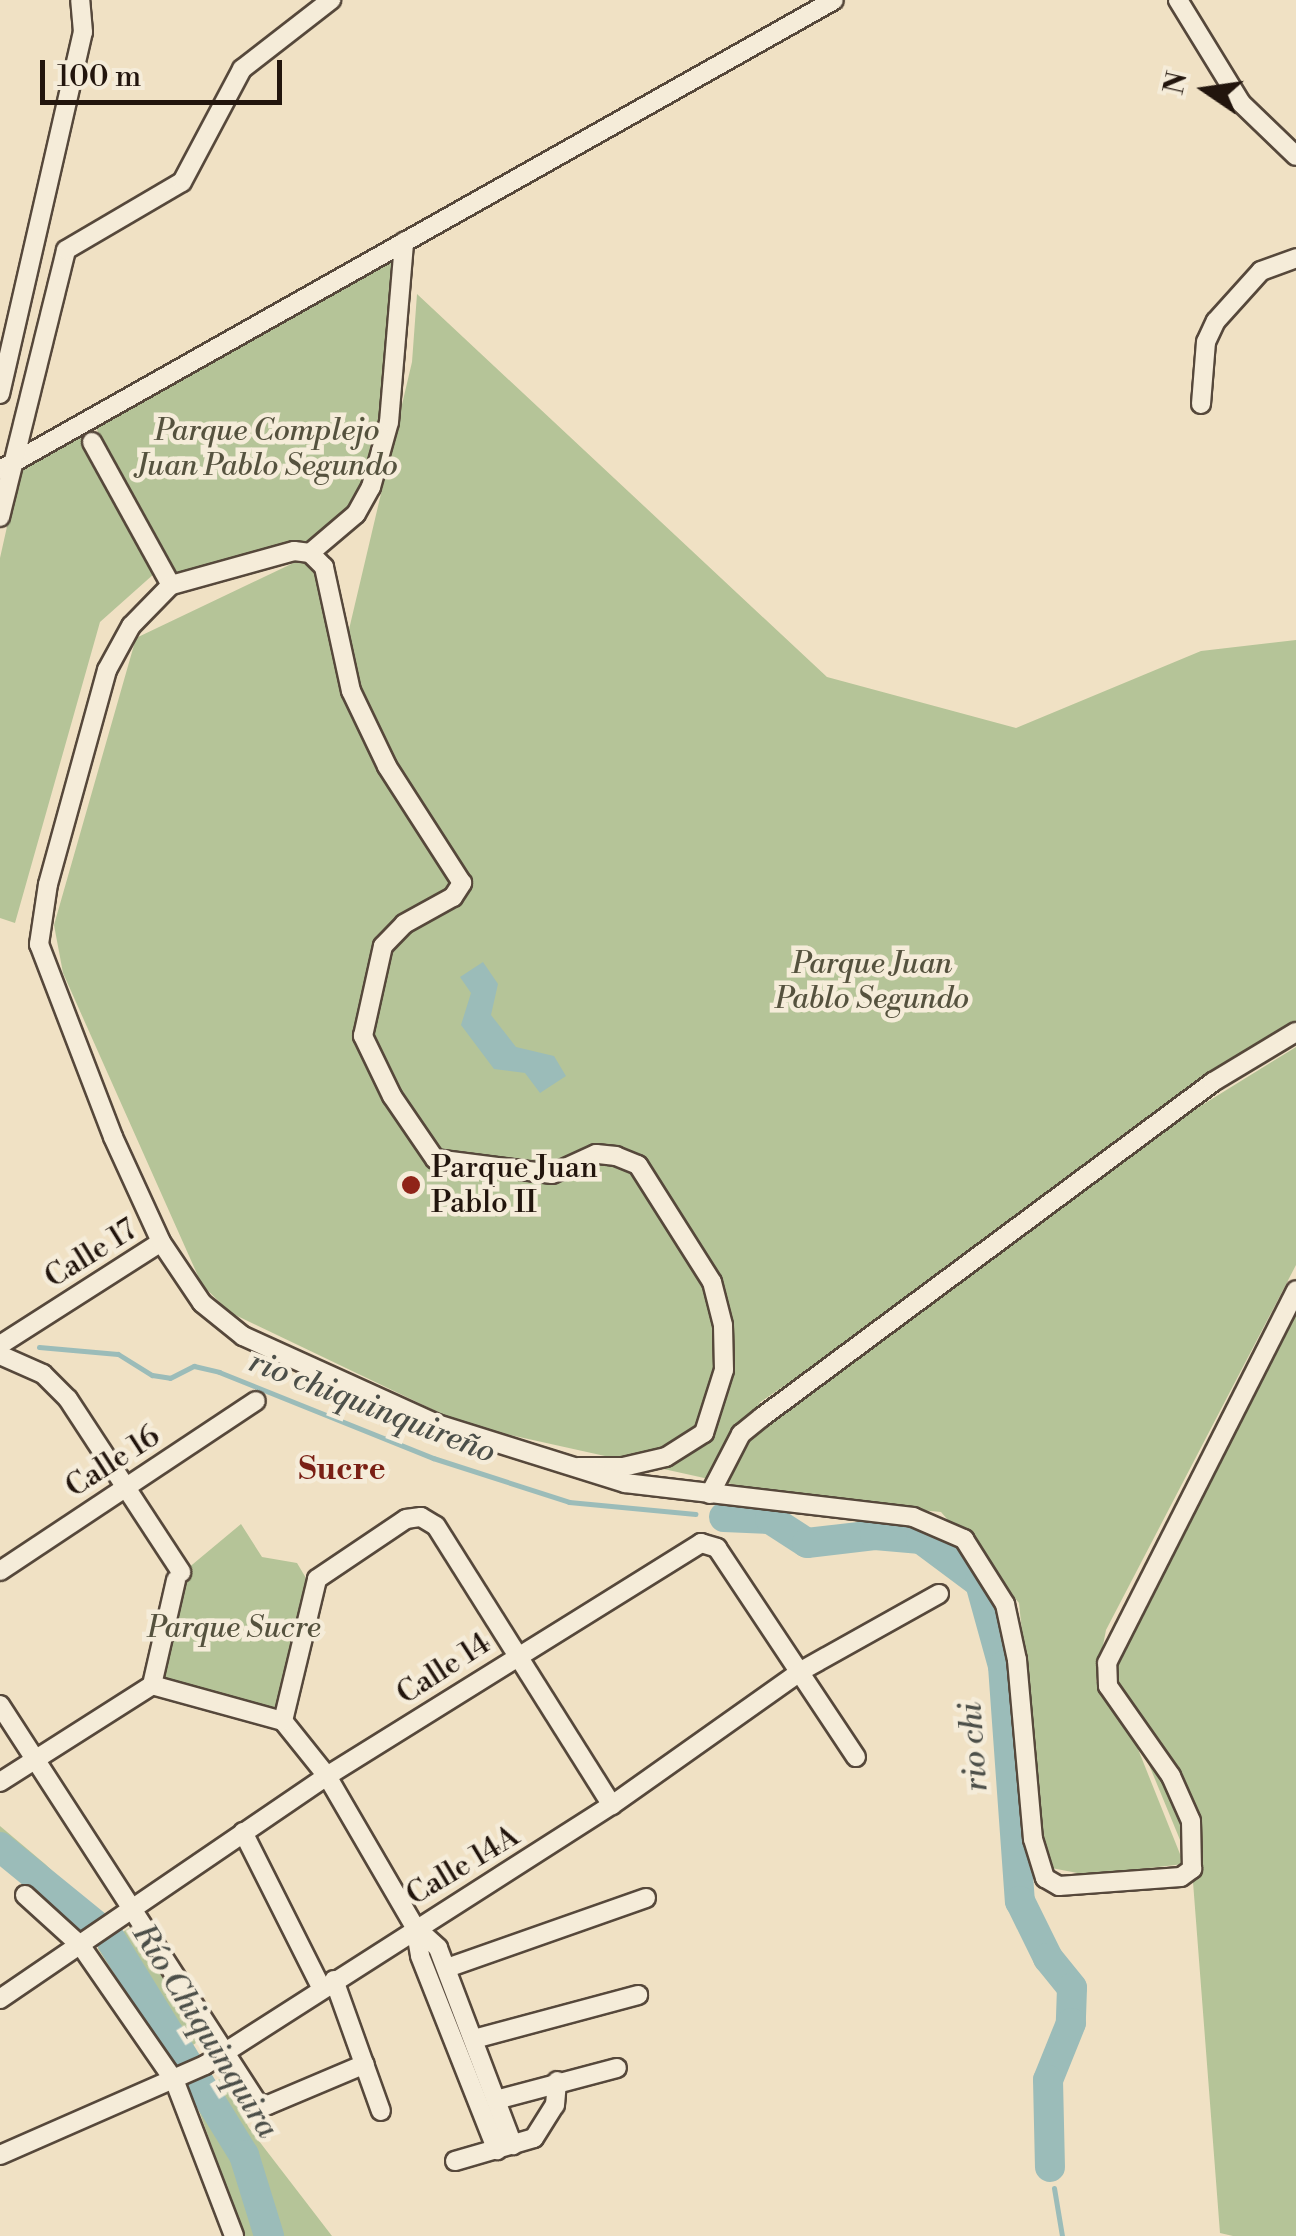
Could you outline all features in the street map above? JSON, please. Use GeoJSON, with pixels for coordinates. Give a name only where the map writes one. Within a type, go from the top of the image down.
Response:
{"type":"FeatureCollection","features":[{"type":"Feature","properties":{"kind":"street"},"geometry":{"type":"LineString","coordinates":[[0,394],[83,32],[80,0]]}},
{"type":"Feature","properties":{"kind":"street"},"geometry":{"type":"LineString","coordinates":[[0,517],[6,466],[66,250],[182,182],[242,69],[331,0]]}},
{"type":"Feature","properties":{"kind":"street"},"geometry":{"type":"LineString","coordinates":[[6,466],[834,0]]}},
{"type":"Feature","properties":{"kind":"street"},"geometry":{"type":"LineString","coordinates":[[1178,0],[1241,103],[1296,156]]}},
{"type":"Feature","properties":{"kind":"street"},"geometry":{"type":"LineString","coordinates":[[310,553],[356,514],[370,487],[390,422],[404,242]]}},
{"type":"Feature","properties":{"kind":"street"},"geometry":{"type":"LineString","coordinates":[[1201,404],[1206,342],[1216,321],[1260,271],[1296,258]]}},
{"type":"Feature","properties":{"kind":"street"},"geometry":{"type":"LineString","coordinates":[[92,442],[171,585]]}},
{"type":"Feature","properties":{"kind":"street"},"geometry":{"type":"LineString","coordinates":[[578,1467],[623,1467],[666,1458],[704,1433],[724,1370],[723,1325],[712,1282],[638,1166],[596,1154],[552,1174],[520,1174],[435,1159],[392,1096],[364,1036],[383,946],[404,924],[453,898],[462,883],[387,766],[350,692],[324,567],[310,553],[294,551],[171,585],[130,626],[107,670],[48,884],[40,944],[112,1136],[161,1242],[202,1303],[243,1336],[437,1424],[625,1484],[913,1517],[964,1540],[991,1573],[1005,1604],[1017,1660],[1032,1840],[1046,1878],[1073,1888],[1182,1877],[1196,1858],[1191,1821],[1171,1776],[1108,1686],[1106,1664],[1296,1290]]}},
{"type":"Feature","properties":{"kind":"street"},"geometry":{"type":"LineString","coordinates":[[710,1494],[740,1434],[1213,1082],[1296,1032]]}},
{"type":"Feature","properties":{"kind":"street","name":"Calle 17"},"geometry":{"type":"LineString","coordinates":[[4,1339],[161,1242]]}},
{"type":"Feature","properties":{"kind":"street"},"geometry":{"type":"LineString","coordinates":[[0,1355],[43,1374],[68,1399],[126,1485],[178,1576],[152,1685],[0,1782]]}},
{"type":"Feature","properties":{"kind":"street","name":"Calle 16"},"geometry":{"type":"LineString","coordinates":[[0,1570],[256,1401]]}},
{"type":"Feature","properties":{"kind":"street"},"geometry":{"type":"LineString","coordinates":[[283,1721],[317,1579],[406,1519],[421,1517],[436,1526],[514,1657],[612,1804]]}},
{"type":"Feature","properties":{"kind":"street","name":"Calle 14"},"geometry":{"type":"LineString","coordinates":[[0,1999],[328,1776],[701,1543],[716,1548],[856,1757]]}},
{"type":"Feature","properties":{"kind":"street","name":"Calle 14A"},"geometry":{"type":"LineString","coordinates":[[0,2155],[205,2066],[612,1804],[801,1670],[939,1594]]}},
{"type":"Feature","properties":{"kind":"street"},"geometry":{"type":"LineString","coordinates":[[152,1685],[283,1721],[328,1776],[415,1928],[438,1948],[496,2100],[504,2147]]}},
{"type":"Feature","properties":{"kind":"street"},"geometry":{"type":"LineString","coordinates":[[0,1705],[226,2050],[248,2093],[268,2105],[365,2064]]}},
{"type":"Feature","properties":{"kind":"street"},"geometry":{"type":"LineString","coordinates":[[243,1832],[327,1984],[365,2064],[382,2111]]}},
{"type":"Feature","properties":{"kind":"street"},"geometry":{"type":"LineString","coordinates":[[24,1895],[87,1942],[180,2079],[234,2236]]}},
{"type":"Feature","properties":{"kind":"street"},"geometry":{"type":"LineString","coordinates":[[447,1968],[646,1898]]}},
{"type":"Feature","properties":{"kind":"street"},"geometry":{"type":"LineString","coordinates":[[415,1928],[420,1956],[504,2147]]}},
{"type":"Feature","properties":{"kind":"street"},"geometry":{"type":"LineString","coordinates":[[474,2039],[638,1996]]}},
{"type":"Feature","properties":{"kind":"street"},"geometry":{"type":"LineString","coordinates":[[496,2100],[617,2068]]}},
{"type":"Feature","properties":{"kind":"street"},"geometry":{"type":"LineString","coordinates":[[454,2160],[534,2138],[555,2105],[557,2081]]}},
{"type":"Feature","properties":{"kind":"green space","name":"Parque Complejo Juan Pablo Segundo"},"geometry":{"type":"Polygon","coordinates":[[[395,259],[381,428],[366,484],[351,510],[310,545],[176,573],[96,428],[395,259]]]}},
{"type":"Feature","properties":{"kind":"green space","name":"Parque Juan Pablo Segundo"},"geometry":{"type":"Polygon","coordinates":[[[417,294],[827,677],[1016,728],[1201,651],[1296,640],[1296,1021],[1043,1209],[759,1403],[775,1419],[1165,1128],[1296,1047],[1296,1265],[1106,1630],[1096,1681],[1130,1729],[1184,1864],[1088,1875],[1046,1867],[1019,1603],[941,1512],[794,1498],[465,1425],[231,1313],[202,1285],[63,973],[54,925],[136,638],[306,557],[347,638],[412,362],[417,294]]]}},
{"type":"Feature","properties":{"kind":"green space","name":"Parque Complejo Juan Pablo Segundo"},"geometry":{"type":"Polygon","coordinates":[[[78,433],[155,573],[100,622],[15,923],[0,918],[0,558],[19,473],[78,433]]]}},
{"type":"Feature","properties":{"kind":"green space"},"geometry":{"type":"Polygon","coordinates":[[[1296,1308],[1296,2236],[1233,2236],[1220,2233],[1192,1869],[1107,1663],[1296,1308]]]}},
{"type":"Feature","properties":{"kind":"green space","name":"Parque Sucre"},"geometry":{"type":"Polygon","coordinates":[[[241,1524],[262,1557],[297,1563],[306,1578],[275,1709],[161,1679],[187,1569],[241,1524]]]}},
{"type":"Feature","properties":{"kind":"green space"},"geometry":{"type":"Polygon","coordinates":[[[0,1826],[98,1915],[80,1930],[0,1865],[0,1826]]]}},
{"type":"Feature","properties":{"kind":"green space"},"geometry":{"type":"Polygon","coordinates":[[[132,1926],[204,2038],[170,2060],[98,1948],[132,1926]]]}},
{"type":"Feature","properties":{"kind":"green space"},"geometry":{"type":"Polygon","coordinates":[[[222,2078],[249,2128],[332,2236],[244,2236],[192,2091],[222,2078]]]}},
{"type":"Feature","properties":{"kind":"water"},"geometry":{"type":"Polygon","coordinates":[[[483,962],[498,984],[491,1015],[516,1047],[554,1056],[566,1076],[540,1093],[525,1073],[494,1069],[461,1025],[471,993],[460,977],[483,962]]]}},
{"type":"Feature","properties":{"kind":"waterway","name":"rio chiquinquireño"},"geometry":{"type":"LineString","coordinates":[[39,1347],[118,1354],[152,1375],[170,1378],[194,1366],[219,1372],[433,1458],[569,1502],[695,1514]]}},
{"type":"Feature","properties":{"kind":"waterway","name":"rio chi"},"geometry":{"type":"LineString","coordinates":[[724,1517],[770,1519],[807,1543],[875,1535],[921,1539],[980,1583],[1003,1666],[1020,1901],[1048,1958],[1072,1988],[1071,2023],[1048,2080],[1050,2167]]}},
{"type":"Feature","properties":{"kind":"waterway","name":"Río Chiquinquira"},"geometry":{"type":"LineString","coordinates":[[0,1847],[108,1935],[244,2155],[269,2236]]}},
{"type":"Feature","properties":{"kind":"waterway"},"geometry":{"type":"LineString","coordinates":[[1054,2188],[1062,2236]]}},
{"type":"Feature","properties":{"kind":"place","name":"Parque Juan Pablo II"},"geometry":{"type":"Point","coordinates":[411,1185]}},
{"type":"Feature","properties":{"kind":"district","name":"Sucre"},"geometry":{"type":"Point","coordinates":[342,1469]}}]}
